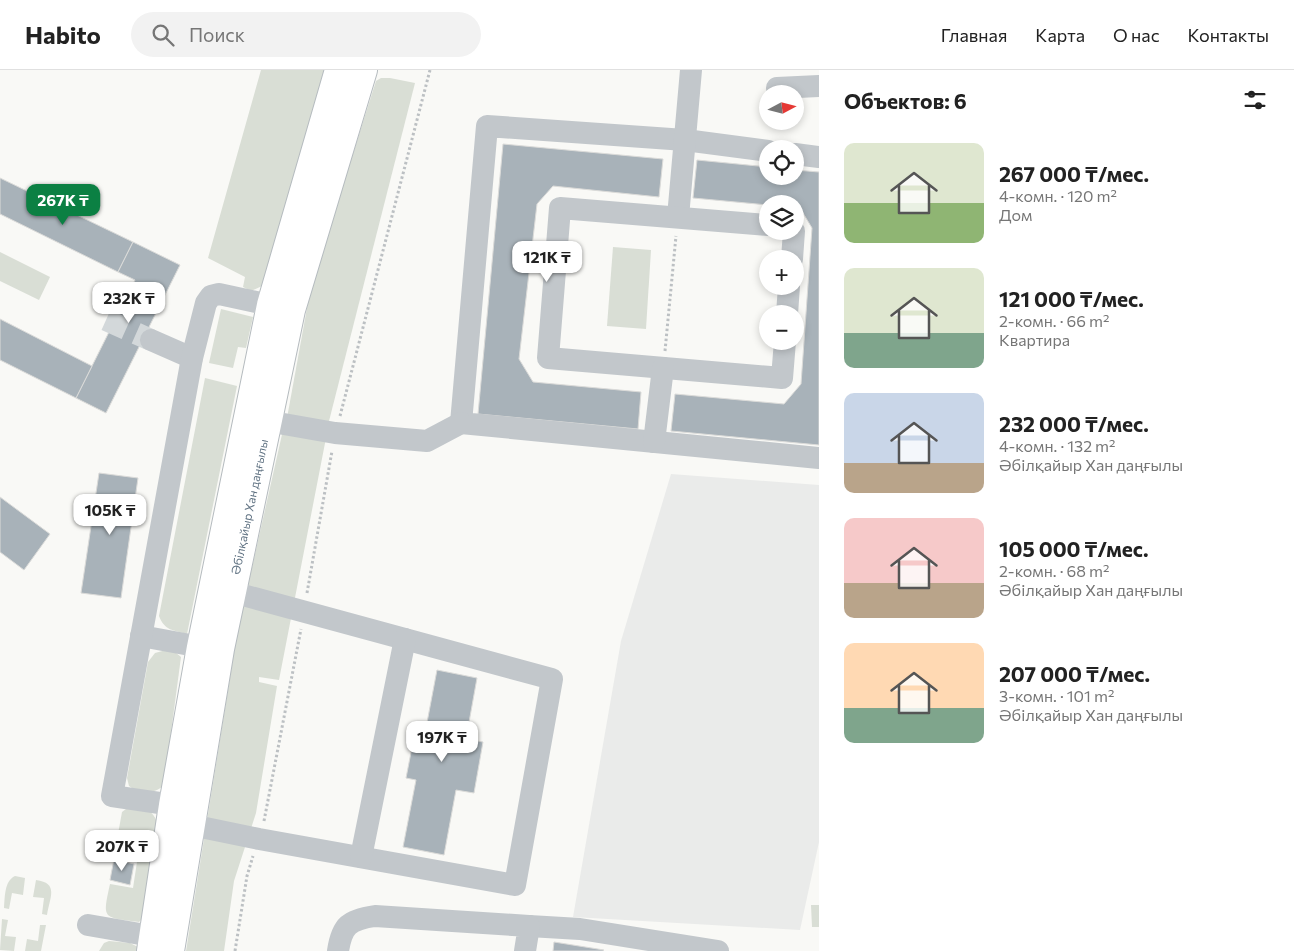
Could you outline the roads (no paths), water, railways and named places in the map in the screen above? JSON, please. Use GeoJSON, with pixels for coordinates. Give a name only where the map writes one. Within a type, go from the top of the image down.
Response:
{"type":"FeatureCollection","features":[{"type":"Feature","properties":{"kind":"main road","name":"Әбілқайыр Хан даңғылы"},"geometry":{"type":"LineString","coordinates":[[162,944],[182,815],[201,647],[339,70]]}},
{"type":"Feature","properties":{"kind":"main road","name":"Әбілқайыр Хан даңғылы"},"geometry":{"type":"LineString","coordinates":[[182,815],[232,592],[281,308],[363,70]]}},
{"type":"Feature","properties":{"kind":"lane"},"geometry":{"type":"LineString","coordinates":[[678,218],[692,70]]}},
{"type":"Feature","properties":{"kind":"lane"},"geometry":{"type":"LineString","coordinates":[[804,87],[819,86]]}},
{"type":"Feature","properties":{"kind":"lane"},"geometry":{"type":"LineString","coordinates":[[461,423],[487,126],[685,140],[759,150]]}},
{"type":"Feature","properties":{"kind":"lane"},"geometry":{"type":"LineString","coordinates":[[804,156],[819,158]]}},
{"type":"Feature","properties":{"kind":"lane"},"geometry":{"type":"LineString","coordinates":[[759,224],[560,208],[548,358],[782,378],[784,350]]}},
{"type":"Feature","properties":{"kind":"lane"},"geometry":{"type":"LineString","coordinates":[[232,592],[552,679],[515,885],[258,839],[182,815],[112,796],[192,358],[206,303],[211,296],[219,294],[281,308]]}},
{"type":"Feature","properties":{"kind":"lane"},"geometry":{"type":"LineString","coordinates":[[150,340],[192,358]]}},
{"type":"Feature","properties":{"kind":"lane"},"geometry":{"type":"LineString","coordinates":[[654,442],[663,368]]}},
{"type":"Feature","properties":{"kind":"lane"},"geometry":{"type":"LineString","coordinates":[[278,423],[335,433],[428,441],[461,423],[819,458]]}},
{"type":"Feature","properties":{"kind":"lane"},"geometry":{"type":"LineString","coordinates":[[141,636],[201,647]]}},
{"type":"Feature","properties":{"kind":"lane"},"geometry":{"type":"LineString","coordinates":[[361,857],[405,639]]}},
{"type":"Feature","properties":{"kind":"lane"},"geometry":{"type":"LineString","coordinates":[[338,951],[340,936],[345,927],[357,919],[375,916],[580,929],[627,944],[718,951]]}},
{"type":"Feature","properties":{"kind":"lane"},"geometry":{"type":"LineString","coordinates":[[88,925],[162,944]]}},
{"type":"Feature","properties":{"kind":"lane"},"geometry":{"type":"LineString","coordinates":[[524,951],[529,926]]}},
{"type":"Feature","properties":{"kind":"tunnel"},"geometry":{"type":"LineString","coordinates":[[106,320],[151,340]]}}]}
